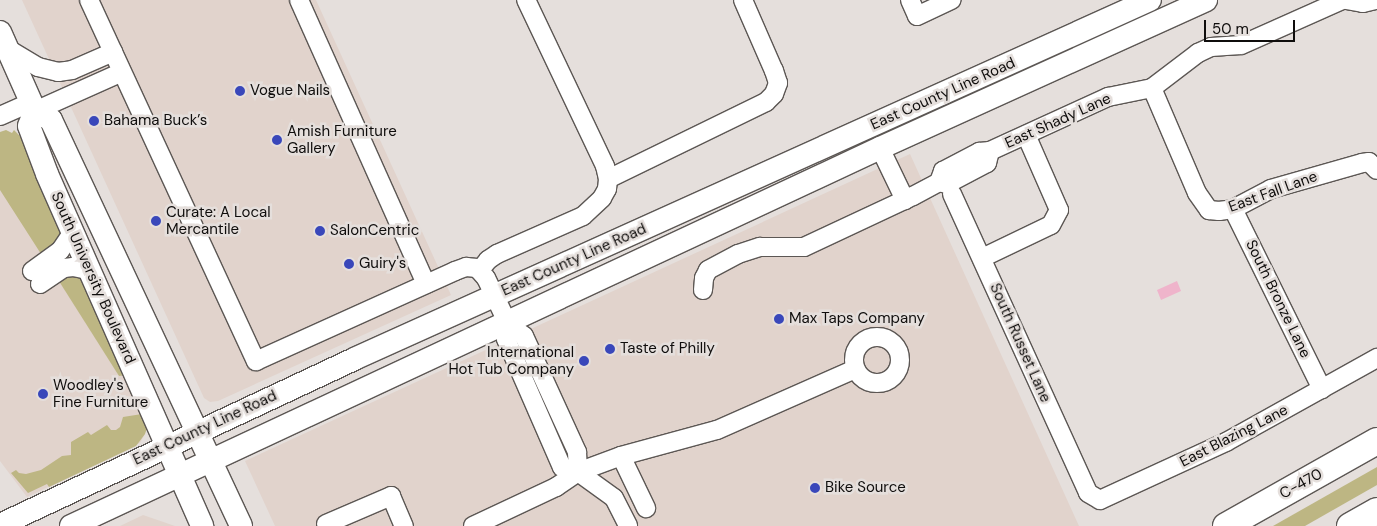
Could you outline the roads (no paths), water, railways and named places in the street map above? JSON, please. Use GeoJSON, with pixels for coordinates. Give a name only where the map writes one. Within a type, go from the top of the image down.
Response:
{"type":"FeatureCollection","features":[{"type":"Feature","properties":{"kind":"highway","name":"C-470"},"geometry":{"type":"LineString","coordinates":[[1226,526],[1377,441]]}},
{"type":"Feature","properties":{"kind":"highway"},"geometry":{"type":"LineString","coordinates":[[1350,526],[1377,511]]}},
{"type":"Feature","properties":{"kind":"main road","name":"East County Line Road"},"geometry":{"type":"LineString","coordinates":[[0,525],[197,431],[1150,0]]}},
{"type":"Feature","properties":{"kind":"main road","name":"East County Line Road"},"geometry":{"type":"LineString","coordinates":[[70,526],[508,324],[880,148],[1206,0]]}},
{"type":"Feature","properties":{"kind":"main road","name":"South University Boulevard"},"geometry":{"type":"LineString","coordinates":[[4,40],[33,106],[51,120],[241,526]]}},
{"type":"Feature","properties":{"kind":"main road","name":"South University Boulevard"},"geometry":{"type":"LineString","coordinates":[[33,106],[29,126],[72,233],[202,526]]}},
{"type":"Feature","properties":{"kind":"street"},"geometry":{"type":"LineString","coordinates":[[89,0],[256,361],[426,284],[466,268],[480,270]]}},
{"type":"Feature","properties":{"kind":"street"},"geometry":{"type":"LineString","coordinates":[[299,0],[426,284]]}},
{"type":"Feature","properties":{"kind":"street"},"geometry":{"type":"LineString","coordinates":[[480,270],[491,257],[590,211],[602,198],[608,179],[605,166],[526,0]]}},
{"type":"Feature","properties":{"kind":"street"},"geometry":{"type":"LineString","coordinates":[[608,179],[766,102],[774,94],[778,83],[744,0]]}},
{"type":"Feature","properties":{"kind":"street"},"geometry":{"type":"LineString","coordinates":[[910,0],[917,16],[952,0]]}},
{"type":"Feature","properties":{"kind":"street","name":"East Shady Lane"},"geometry":{"type":"LineString","coordinates":[[703,290],[704,278],[708,270],[738,254],[760,247],[804,248],[905,200],[945,188],[943,171],[979,152],[990,151],[1026,136],[1108,97],[1152,88],[1198,53],[1211,47],[1241,45],[1344,0],[1364,3],[1376,0]]}},
{"type":"Feature","properties":{"kind":"street"},"geometry":{"type":"LineString","coordinates":[[4,40],[38,67],[58,72],[72,70],[113,52]]}},
{"type":"Feature","properties":{"kind":"street"},"geometry":{"type":"LineString","coordinates":[[0,116],[33,106],[122,72]]}},
{"type":"Feature","properties":{"kind":"street","name":"East Fall Lane"},"geometry":{"type":"LineString","coordinates":[[1152,88],[1202,203],[1209,210],[1233,209],[1271,189],[1362,163],[1369,162],[1377,170]]}},
{"type":"Feature","properties":{"kind":"street"},"geometry":{"type":"LineString","coordinates":[[982,258],[1052,224],[1059,210],[1026,136]]}},
{"type":"Feature","properties":{"kind":"street"},"geometry":{"type":"LineString","coordinates":[[880,148],[905,200]]}},
{"type":"Feature","properties":{"kind":"street","name":"South Russet Lane"},"geometry":{"type":"LineString","coordinates":[[945,188],[982,258],[1088,492]]}},
{"type":"Feature","properties":{"kind":"street","name":"South Bronze Lane"},"geometry":{"type":"LineString","coordinates":[[1233,209],[1322,389]]}},
{"type":"Feature","properties":{"kind":"street"},"geometry":{"type":"LineString","coordinates":[[72,233],[60,251],[36,278],[64,268],[73,267],[88,270]]}},
{"type":"Feature","properties":{"kind":"street"},"geometry":{"type":"LineString","coordinates":[[480,270],[508,324],[524,336],[578,452],[578,472]]}},
{"type":"Feature","properties":{"kind":"street","name":"East Blazing Lane"},"geometry":{"type":"LineString","coordinates":[[1088,492],[1100,500],[1226,442],[1377,358]]}},
{"type":"Feature","properties":{"kind":"street"},"geometry":{"type":"LineString","coordinates":[[473,526],[556,487],[578,472],[621,456],[717,430],[856,369]]}},
{"type":"Feature","properties":{"kind":"street"},"geometry":{"type":"LineString","coordinates":[[621,456],[646,508]]}},
{"type":"Feature","properties":{"kind":"street"},"geometry":{"type":"LineString","coordinates":[[578,472],[614,498],[628,526]]}},
{"type":"Feature","properties":{"kind":"street"},"geometry":{"type":"LineString","coordinates":[[326,524],[391,496],[404,526]]}},
{"type":"Feature","properties":{"kind":"place","name":"Vogue Nails"},"geometry":{"type":"Point","coordinates":[240,91]}},
{"type":"Feature","properties":{"kind":"place","name":"Bahama Buck’s"},"geometry":{"type":"Point","coordinates":[94,121]}},
{"type":"Feature","properties":{"kind":"place","name":"Amish Furniture Gallery"},"geometry":{"type":"Point","coordinates":[277,140]}},
{"type":"Feature","properties":{"kind":"place","name":"Curate: A Local Mercantile"},"geometry":{"type":"Point","coordinates":[156,221]}},
{"type":"Feature","properties":{"kind":"place","name":"SalonCentric"},"geometry":{"type":"Point","coordinates":[320,231]}},
{"type":"Feature","properties":{"kind":"place","name":"Guiry's"},"geometry":{"type":"Point","coordinates":[349,264]}},
{"type":"Feature","properties":{"kind":"place","name":"Max Taps Company"},"geometry":{"type":"Point","coordinates":[779,319]}},
{"type":"Feature","properties":{"kind":"place","name":"Taste of Philly"},"geometry":{"type":"Point","coordinates":[610,349]}},
{"type":"Feature","properties":{"kind":"place","name":"International Hot Tub Company"},"geometry":{"type":"Point","coordinates":[584,361]}},
{"type":"Feature","properties":{"kind":"place","name":"Woodley's Fine Furniture"},"geometry":{"type":"Point","coordinates":[43,394]}},
{"type":"Feature","properties":{"kind":"place","name":"Bike Source"},"geometry":{"type":"Point","coordinates":[815,488]}}]}
